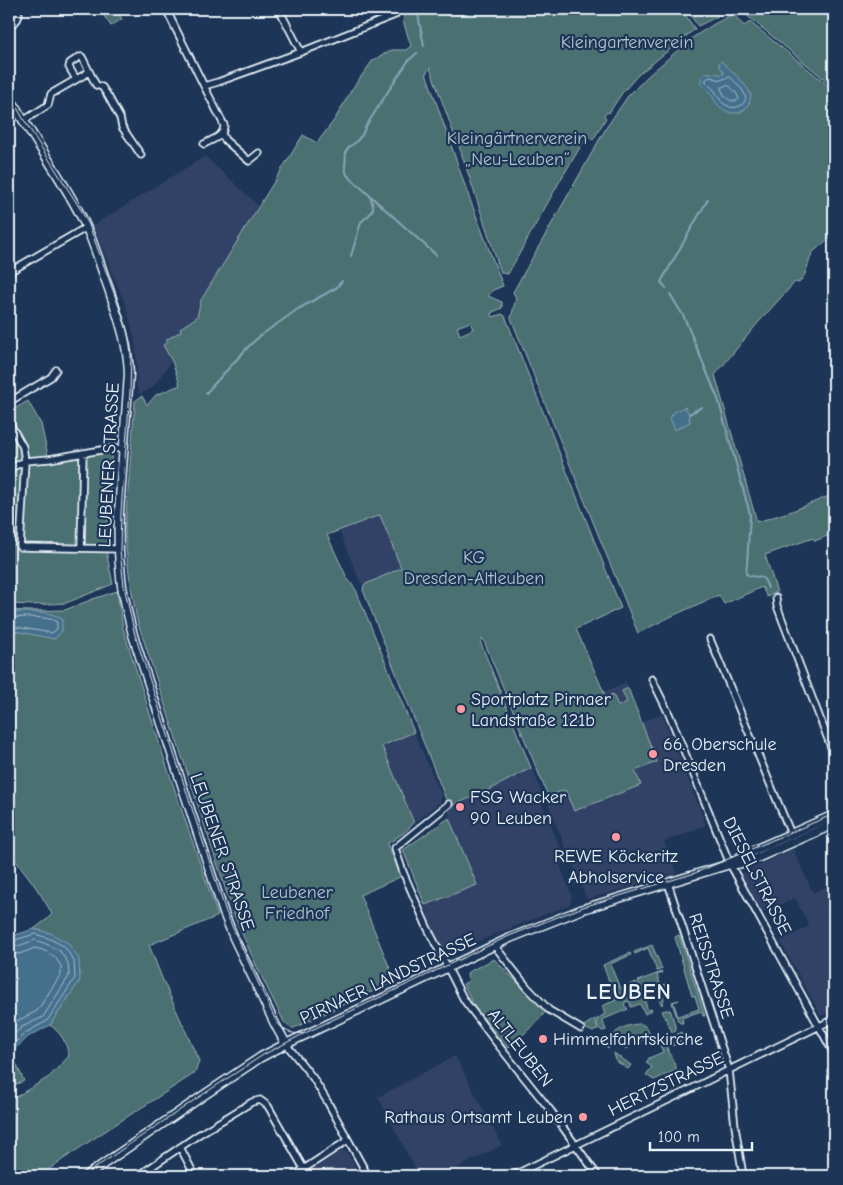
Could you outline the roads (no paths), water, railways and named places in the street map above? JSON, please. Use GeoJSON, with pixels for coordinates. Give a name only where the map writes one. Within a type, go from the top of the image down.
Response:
{"type":"FeatureCollection","features":[{"type":"Feature","properties":{"kind":"street"},"geometry":{"type":"LineString","coordinates":[[9,26],[19,18],[17,9]]}},
{"type":"Feature","properties":{"kind":"street"},"geometry":{"type":"LineString","coordinates":[[166,9],[224,125],[222,134],[204,144]]}},
{"type":"Feature","properties":{"kind":"street"},"geometry":{"type":"LineString","coordinates":[[279,9],[301,52]]}},
{"type":"Feature","properties":{"kind":"street"},"geometry":{"type":"LineString","coordinates":[[204,86],[301,52],[394,12]]}},
{"type":"Feature","properties":{"kind":"street"},"geometry":{"type":"LineString","coordinates":[[76,79],[69,67],[70,62],[79,57],[82,58],[96,85],[102,87],[108,96],[120,118],[122,127],[141,155]]}},
{"type":"Feature","properties":{"kind":"street"},"geometry":{"type":"LineString","coordinates":[[22,121],[48,105],[51,94],[89,72]]}},
{"type":"Feature","properties":{"kind":"street","name":"LEUBENER STRASSE"},"geometry":{"type":"LineString","coordinates":[[9,96],[22,121],[61,181],[86,227],[122,327],[128,356],[129,374],[118,512],[119,549],[122,586],[133,636],[224,913],[234,938],[286,1044]]}},
{"type":"Feature","properties":{"kind":"street"},"geometry":{"type":"LineString","coordinates":[[222,134],[246,164],[259,153]]}},
{"type":"Feature","properties":{"kind":"street"},"geometry":{"type":"LineString","coordinates":[[9,272],[86,227]]}},
{"type":"Feature","properties":{"kind":"street"},"geometry":{"type":"LineString","coordinates":[[9,402],[51,377],[56,370]]}},
{"type":"Feature","properties":{"kind":"street"},"geometry":{"type":"LineString","coordinates":[[9,422],[23,447],[25,461],[20,547],[119,549]]}},
{"type":"Feature","properties":{"kind":"street"},"geometry":{"type":"LineString","coordinates":[[9,468],[25,461],[124,448]]}},
{"type":"Feature","properties":{"kind":"street"},"geometry":{"type":"LineString","coordinates":[[81,548],[84,453]]}},
{"type":"Feature","properties":{"kind":"street"},"geometry":{"type":"LineString","coordinates":[[776,598],[777,606],[834,755]]}},
{"type":"Feature","properties":{"kind":"street"},"geometry":{"type":"LineString","coordinates":[[710,638],[791,834]]}},
{"type":"Feature","properties":{"kind":"street","name":"DIESELSTRASSE"},"geometry":{"type":"LineString","coordinates":[[652,679],[670,716],[730,864],[834,1054]]}},
{"type":"Feature","properties":{"kind":"street","name":"ALTLEUBEN"},"geometry":{"type":"LineString","coordinates":[[449,804],[395,848],[403,872],[446,967],[464,1000],[476,1018],[551,1111],[598,1176]]}},
{"type":"Feature","properties":{"kind":"street","name":"PIRNAER LANDSTRASSE"},"geometry":{"type":"LineString","coordinates":[[86,1176],[261,1058],[286,1044],[446,967],[494,945],[583,909],[730,864],[748,862],[825,828],[834,817]]}},
{"type":"Feature","properties":{"kind":"street","name":"PIRNAER LANDSTRASSE"},"geometry":{"type":"LineString","coordinates":[[730,864],[743,855],[834,817]]}},
{"type":"Feature","properties":{"kind":"street","name":"REISSTRASSE"},"geometry":{"type":"LineString","coordinates":[[668,883],[729,1070],[743,1176]]}},
{"type":"Feature","properties":{"kind":"street"},"geometry":{"type":"LineString","coordinates":[[494,945],[527,987],[549,1010],[582,1029]]}},
{"type":"Feature","properties":{"kind":"street","name":"HERTZSTRASSE"},"geometry":{"type":"LineString","coordinates":[[512,1176],[834,1020]]}},
{"type":"Feature","properties":{"kind":"street"},"geometry":{"type":"LineString","coordinates":[[286,1044],[313,1078],[368,1176]]}},
{"type":"Feature","properties":{"kind":"street"},"geometry":{"type":"LineString","coordinates":[[138,1176],[252,1102],[260,1100],[268,1106],[304,1169]]}},
{"type":"Feature","properties":{"kind":"street"},"geometry":{"type":"LineString","coordinates":[[293,1176],[348,1140]]}},
{"type":"Feature","properties":{"kind":"street"},"geometry":{"type":"LineString","coordinates":[[180,1147],[195,1176]]}},
{"type":"Feature","properties":{"kind":"water"},"geometry":{"type":"Polygon","coordinates":[[[721,61],[733,72],[750,93],[749,104],[741,112],[731,113],[723,109],[701,83],[705,73],[724,74],[719,66],[721,61]]]}},
{"type":"Feature","properties":{"kind":"water"},"geometry":{"type":"Polygon","coordinates":[[[685,407],[689,414],[690,422],[675,430],[670,418],[674,412],[685,407]]]}},
{"type":"Feature","properties":{"kind":"water"},"geometry":{"type":"Polygon","coordinates":[[[9,612],[36,612],[57,616],[62,619],[62,631],[55,639],[9,630],[9,612]]]}},
{"type":"Feature","properties":{"kind":"water"},"geometry":{"type":"Polygon","coordinates":[[[9,924],[15,935],[34,929],[50,933],[68,943],[79,959],[80,980],[50,1025],[28,1037],[9,1052],[9,924]]]}},
{"type":"Feature","properties":{"kind":"waterway"},"geometry":{"type":"LineString","coordinates":[[417,9],[424,46]]}},
{"type":"Feature","properties":{"kind":"waterway"},"geometry":{"type":"LineString","coordinates":[[417,53],[409,60],[396,79],[362,135],[346,151],[345,168],[347,175],[436,255]]}},
{"type":"Feature","properties":{"kind":"waterway"},"geometry":{"type":"LineString","coordinates":[[351,256],[361,222],[373,209],[370,196]]}},
{"type":"Feature","properties":{"kind":"waterway"},"geometry":{"type":"LineString","coordinates":[[666,288],[661,282],[708,199]]}},
{"type":"Feature","properties":{"kind":"waterway"},"geometry":{"type":"LineString","coordinates":[[206,393],[260,336],[298,309],[336,288],[342,281]]}},
{"type":"Feature","properties":{"kind":"waterway"},"geometry":{"type":"LineString","coordinates":[[670,294],[684,317],[718,399],[750,514],[746,574],[764,579],[768,588]]}},
{"type":"Feature","properties":{"kind":"waterway"},"geometry":{"type":"LineString","coordinates":[[689,414],[702,407]]}},
{"type":"Feature","properties":{"kind":"tram line"},"geometry":{"type":"LineString","coordinates":[[9,93],[89,225],[126,326],[131,355],[120,551],[124,586],[135,635],[226,912],[276,1021],[289,1032],[296,1034],[305,1033]]}},
{"type":"Feature","properties":{"kind":"tram line"},"geometry":{"type":"LineString","coordinates":[[83,1176],[263,1055],[305,1033],[509,936],[583,907],[695,873],[834,814]]}},
{"type":"Feature","properties":{"kind":"tram line"},"geometry":{"type":"LineString","coordinates":[[834,1019],[830,1024],[827,1034],[829,1049],[834,1059]]}},
{"type":"Feature","properties":{"kind":"place","name":"Sportplatz Pirnaer Landstraße 121b"},"geometry":{"type":"Point","coordinates":[461,709]}},
{"type":"Feature","properties":{"kind":"place","name":"66. Oberschule Dresden"},"geometry":{"type":"Point","coordinates":[653,754]}},
{"type":"Feature","properties":{"kind":"place","name":"FSG Wacker 90 Leuben"},"geometry":{"type":"Point","coordinates":[460,807]}},
{"type":"Feature","properties":{"kind":"place","name":"REWE Köckeritz Abholservice"},"geometry":{"type":"Point","coordinates":[616,837]}},
{"type":"Feature","properties":{"kind":"place","name":"Himmelfahrtskirche"},"geometry":{"type":"Point","coordinates":[543,1039]}},
{"type":"Feature","properties":{"kind":"place","name":"Rathaus Ortsamt Leuben"},"geometry":{"type":"Point","coordinates":[583,1117]}},
{"type":"Feature","properties":{"kind":"district","name":"LEUBEN"},"geometry":{"type":"Point","coordinates":[629,992]}},
{"type":"Feature","properties":{"kind":"park label","name":"Kleingartenverein"},"geometry":{"type":"Point","coordinates":[627,42]}},
{"type":"Feature","properties":{"kind":"park label","name":"Kleingärtnerverein „Neu-Leuben“"},"geometry":{"type":"Point","coordinates":[517,148]}},
{"type":"Feature","properties":{"kind":"park label","name":"KG Dresden-Altleuben"},"geometry":{"type":"Point","coordinates":[474,567]}},
{"type":"Feature","properties":{"kind":"park label","name":"Leubener Friedhof"},"geometry":{"type":"Point","coordinates":[297,902]}}]}
